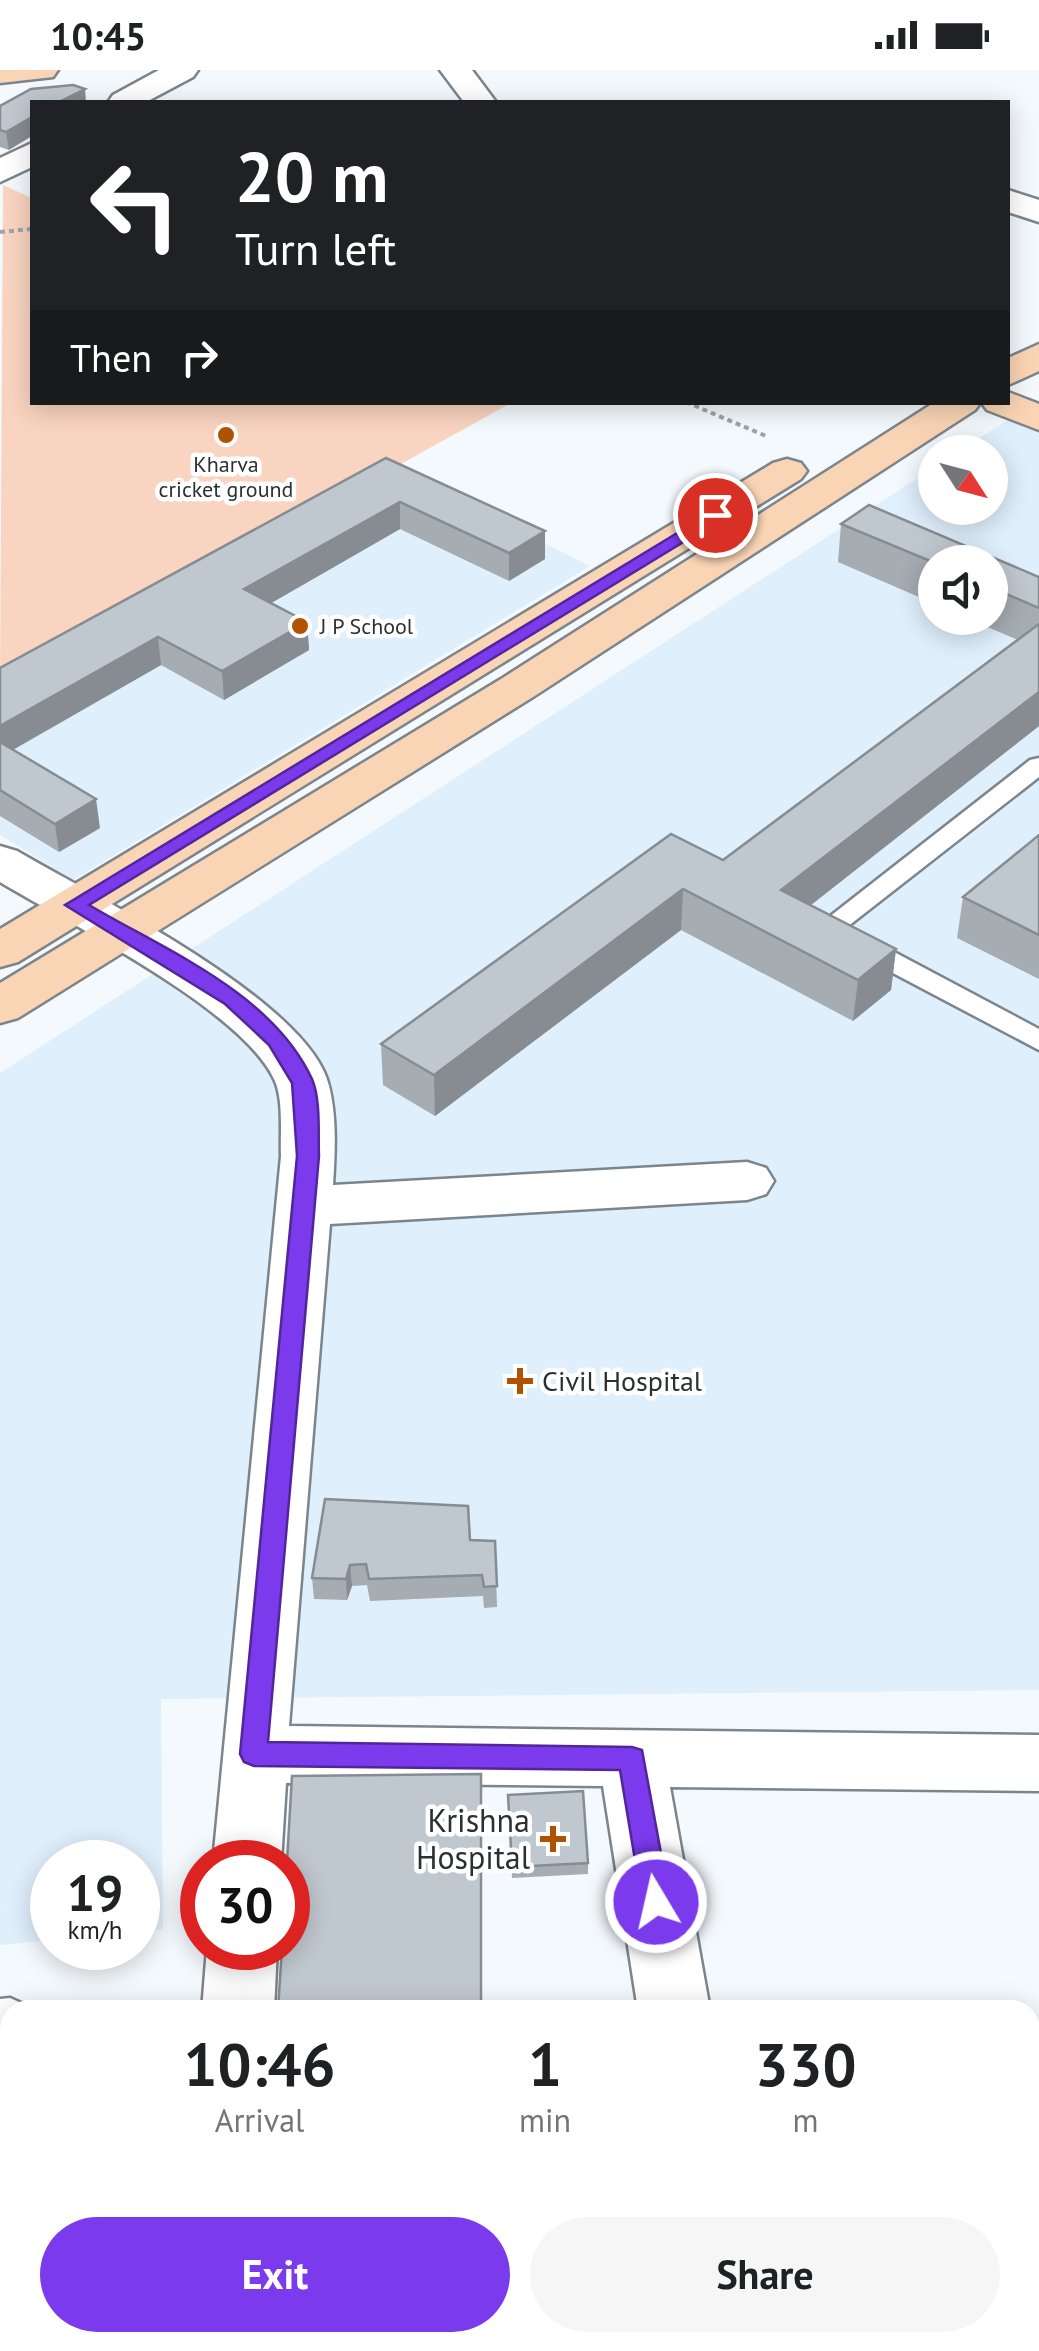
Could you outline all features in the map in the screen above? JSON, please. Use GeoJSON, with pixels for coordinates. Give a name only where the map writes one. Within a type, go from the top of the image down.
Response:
{"type":"FeatureCollection","features":[{"type":"Feature","properties":{"kind":"street"},"geometry":{"type":"LineString","coordinates":[[0,74],[42,70]]}},
{"type":"Feature","properties":{"kind":"street"},"geometry":{"type":"LineString","coordinates":[[128,100],[182,70]]}},
{"type":"Feature","properties":{"kind":"street"},"geometry":{"type":"LineString","coordinates":[[456,70],[478,100]]}},
{"type":"Feature","properties":{"kind":"street"},"geometry":{"type":"LineString","coordinates":[[0,172],[30,155]]}},
{"type":"Feature","properties":{"kind":"street"},"geometry":{"type":"LineString","coordinates":[[1010,201],[1039,212]]}},
{"type":"Feature","properties":{"kind":"street"},"geometry":{"type":"LineString","coordinates":[[1010,334],[1039,317]]}},
{"type":"Feature","properties":{"kind":"street"},"geometry":{"type":"LineString","coordinates":[[1010,376],[1039,355]]}},
{"type":"Feature","properties":{"kind":"street"},"geometry":{"type":"LineString","coordinates":[[1010,378],[1039,392]]}},
{"type":"Feature","properties":{"kind":"street"},"geometry":{"type":"LineString","coordinates":[[0,1006],[98,919],[419,695],[891,405]]}},
{"type":"Feature","properties":{"kind":"street"},"geometry":{"type":"LineString","coordinates":[[0,950],[98,919],[464,720],[957,405]]}},
{"type":"Feature","properties":{"kind":"street"},"geometry":{"type":"LineString","coordinates":[[1007,405],[1039,418]]}},
{"type":"Feature","properties":{"kind":"street"},"geometry":{"type":"LineString","coordinates":[[419,695],[464,720]]}},
{"type":"Feature","properties":{"kind":"street"},"geometry":{"type":"LineString","coordinates":[[0,861],[232,1000],[277,1040],[303,1083],[308,1156],[248,1840]]}},
{"type":"Feature","properties":{"kind":"street"},"geometry":{"type":"LineString","coordinates":[[304,1206],[747,1180]]}},
{"type":"Feature","properties":{"kind":"street"},"geometry":{"type":"LineString","coordinates":[[254,1754],[1039,1764]]}},
{"type":"Feature","properties":{"kind":"street"},"geometry":{"type":"LineString","coordinates":[[632,1758],[672,2000]]}},
{"type":"Feature","properties":{"kind":"street"},"geometry":{"type":"LineString","coordinates":[[239,2000],[241,1970]]}},
{"type":"Feature","properties":{"kind":"lane"},"geometry":{"type":"LineString","coordinates":[[1039,764],[828,928],[1039,1041]]}},
{"type":"Feature","properties":{"kind":"path"},"geometry":{"type":"LineString","coordinates":[[0,232],[30,229]]}},
{"type":"Feature","properties":{"kind":"path"},"geometry":{"type":"LineString","coordinates":[[693,405],[814,455]]}},
{"type":"Feature","properties":{"kind":"shaded area","name":"Kharva cricket ground"},"geometry":{"type":"Polygon","coordinates":[[[3,185],[30,197],[30,405],[507,405],[0,686],[3,185]]]}},
{"type":"Feature","properties":{"kind":"shaded area","name":"Civil Hospital"},"geometry":{"type":"Polygon","coordinates":[[[1008,420],[1039,432],[1039,1690],[161,1699],[163,1929],[160,1929],[160,1840],[30,1840],[30,1942],[0,1945],[0,1073],[918,478],[918,525],[1008,525],[1008,435],[984,435],[1008,420]]]}},
{"type":"Feature","properties":{"kind":"shaded area","name":"J P School"},"geometry":{"type":"Polygon","coordinates":[[[395,468],[590,566],[73,880],[0,835],[0,686],[395,468]]]}},
{"type":"Feature","properties":{"kind":"building"},"geometry":{"type":"Polygon","coordinates":[[[73,85],[85,89],[63,100],[30,100],[30,118],[6,132],[0,130],[0,106],[31,89],[73,85]]]}},
{"type":"Feature","properties":{"kind":"building"},"geometry":{"type":"Polygon","coordinates":[[[386,458],[545,531],[509,553],[400,502],[244,589],[307,622],[222,671],[158,637],[0,726],[0,668],[386,458]]]}},
{"type":"Feature","properties":{"kind":"building"},"geometry":{"type":"Polygon","coordinates":[[[869,505],[963,545],[918,545],[918,556],[841,524],[869,505]]]}},
{"type":"Feature","properties":{"kind":"building"},"geometry":{"type":"Polygon","coordinates":[[[1008,564],[1039,577],[1039,608],[1008,595],[1008,564]]]}},
{"type":"Feature","properties":{"kind":"building"},"geometry":{"type":"Polygon","coordinates":[[[1039,624],[1039,692],[781,890],[896,949],[858,980],[683,889],[434,1075],[381,1044],[671,834],[723,860],[1039,624]]]}},
{"type":"Feature","properties":{"kind":"building"},"geometry":{"type":"Polygon","coordinates":[[[0,742],[96,799],[55,824],[0,790],[0,742]]]}},
{"type":"Feature","properties":{"kind":"building"},"geometry":{"type":"Polygon","coordinates":[[[1039,835],[1039,935],[963,897],[1039,835]]]}},
{"type":"Feature","properties":{"kind":"building"},"geometry":{"type":"Polygon","coordinates":[[[325,1499],[468,1506],[470,1540],[495,1541],[497,1586],[484,1587],[482,1575],[369,1579],[366,1564],[350,1565],[346,1579],[312,1578],[325,1499]]]}},
{"type":"Feature","properties":{"kind":"building"},"geometry":{"type":"Polygon","coordinates":[[[481,1774],[481,2000],[279,2000],[281,1970],[310,1970],[310,1840],[288,1840],[292,1776],[481,1774]]]}},
{"type":"Feature","properties":{"kind":"building"},"geometry":{"type":"Polygon","coordinates":[[[583,1791],[588,1863],[512,1867],[508,1795],[583,1791]]]}},
{"type":"Feature","properties":{"kind":"place","name":"Kharva cricket ground"},"geometry":{"type":"Point","coordinates":[226,435]}},
{"type":"Feature","properties":{"kind":"place","name":"J P School"},"geometry":{"type":"Point","coordinates":[300,626]}},
{"type":"Feature","properties":{"kind":"place","name":"Civil Hospital"},"geometry":{"type":"Point","coordinates":[520,1381]}},
{"type":"Feature","properties":{"kind":"place","name":"Krishna Hospital"},"geometry":{"type":"Point","coordinates":[553,1839]}},
{"type":"Feature","properties":{"kind":"route"},"geometry":{"type":"LineString","coordinates":[[656,1902],[632,1758],[254,1754],[308,1156],[303,1083],[277,1040],[232,1000],[75,905],[715,515]]}}]}
